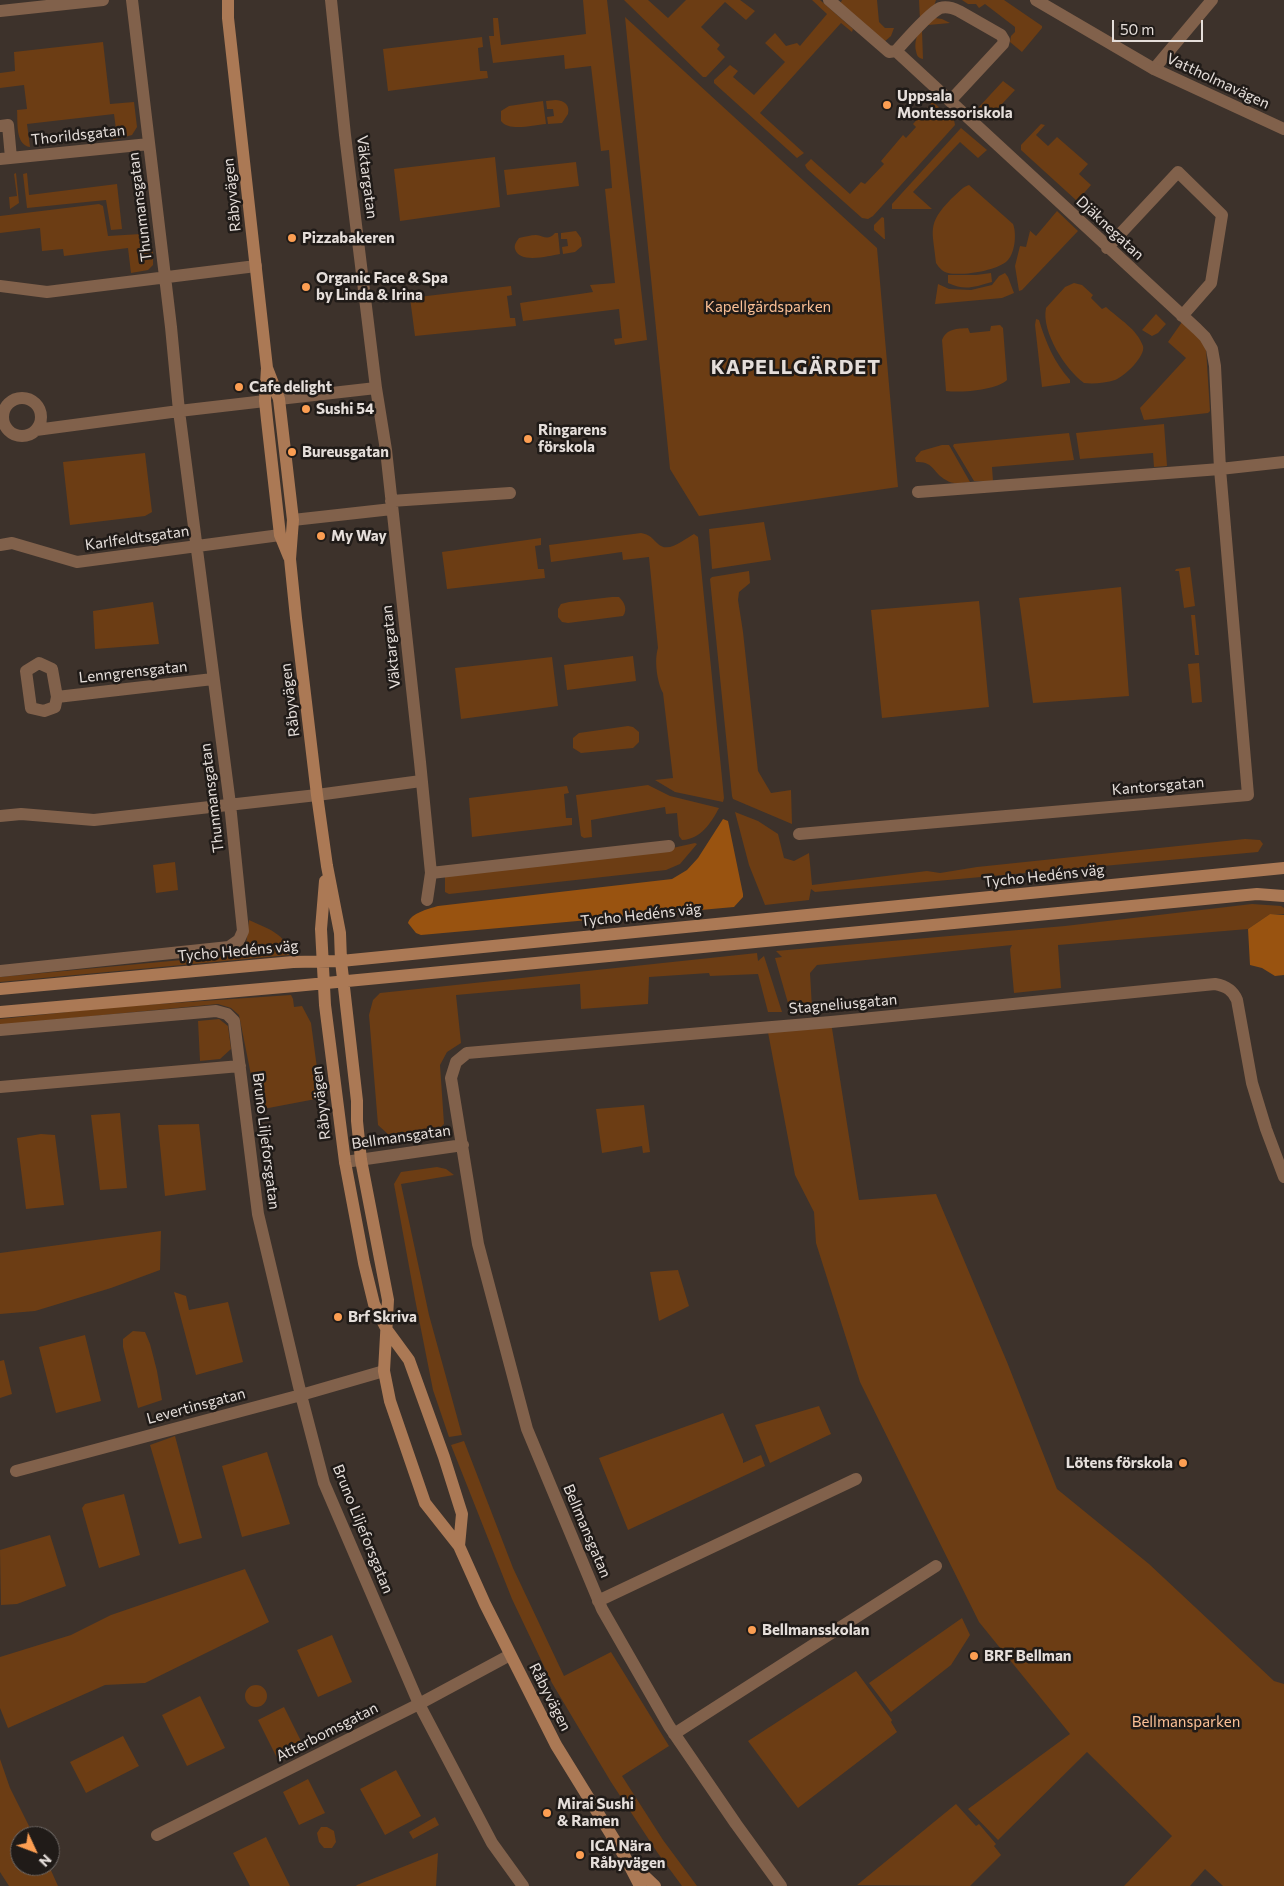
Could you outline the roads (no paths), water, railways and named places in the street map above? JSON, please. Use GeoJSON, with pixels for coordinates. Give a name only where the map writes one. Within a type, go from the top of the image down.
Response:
{"type":"FeatureCollection","features":[{"type":"Feature","properties":{"kind":"main road","name":"Råbyvägen"},"geometry":{"type":"LineString","coordinates":[[224,0],[228,18],[267,368],[265,401],[280,535],[290,559]]}},
{"type":"Feature","properties":{"kind":"main road","name":"Råbyvägen"},"geometry":{"type":"LineString","coordinates":[[228,0],[228,18]]}},
{"type":"Feature","properties":{"kind":"main road","name":"Råbyvägen"},"geometry":{"type":"LineString","coordinates":[[267,368],[279,399],[293,520],[290,559],[317,795],[327,866],[340,933],[341,961],[357,1101],[361,1160],[388,1300],[384,1371],[390,1401],[425,1503],[459,1546],[510,1656],[556,1745],[625,1857],[640,1886]]}},
{"type":"Feature","properties":{"kind":"main road","name":"Råbyvägen"},"geometry":{"type":"LineString","coordinates":[[327,866],[321,929],[326,1005],[345,1162],[374,1304],[387,1330],[409,1360],[444,1457],[462,1514],[459,1546]]}},
{"type":"Feature","properties":{"kind":"main road","name":"Tycho Hedéns väg"},"geometry":{"type":"LineString","coordinates":[[0,988],[293,962],[341,961],[1284,868]]}},
{"type":"Feature","properties":{"kind":"main road"},"geometry":{"type":"LineString","coordinates":[[0,1012],[1248,895],[1284,896]]}},
{"type":"Feature","properties":{"kind":"main road","name":"Råbyvägen"},"geometry":{"type":"LineString","coordinates":[[625,1857],[655,1886]]}},
{"type":"Feature","properties":{"kind":"street"},"geometry":{"type":"LineString","coordinates":[[0,12],[102,0]]}},
{"type":"Feature","properties":{"kind":"street","name":"Thunmansgatan"},"geometry":{"type":"LineString","coordinates":[[0,971],[229,948],[239,940],[243,930],[230,804],[179,411],[132,0]]}},
{"type":"Feature","properties":{"kind":"street","name":"Väktargatan"},"geometry":{"type":"LineString","coordinates":[[331,0],[346,144],[392,505],[431,873],[427,900]]}},
{"type":"Feature","properties":{"kind":"street","name":"Djäknegatan"},"geometry":{"type":"LineString","coordinates":[[830,0],[889,52],[896,51],[1204,337],[1214,356],[1224,522]]}},
{"type":"Feature","properties":{"kind":"street","name":"Vattholmavägen"},"geometry":{"type":"LineString","coordinates":[[1036,0],[1154,69],[1284,129]]}},
{"type":"Feature","properties":{"kind":"street"},"geometry":{"type":"LineString","coordinates":[[1154,69],[1212,0]]}},
{"type":"Feature","properties":{"kind":"street"},"geometry":{"type":"LineString","coordinates":[[896,51],[933,13],[942,8],[959,10],[1001,35],[1004,40],[1003,44],[950,102]]}},
{"type":"Feature","properties":{"kind":"street","name":"Thorildsgatan"},"geometry":{"type":"LineString","coordinates":[[0,126],[8,125],[6,158],[149,144]]}},
{"type":"Feature","properties":{"kind":"street"},"geometry":{"type":"LineString","coordinates":[[1107,248],[1178,172],[1222,215],[1211,283],[1182,316]]}},
{"type":"Feature","properties":{"kind":"street"},"geometry":{"type":"LineString","coordinates":[[0,286],[47,292],[256,266]]}},
{"type":"Feature","properties":{"kind":"street"},"geometry":{"type":"LineString","coordinates":[[279,399],[376,388]]}},
{"type":"Feature","properties":{"kind":"street"},"geometry":{"type":"LineString","coordinates":[[36,430],[265,401]]}},
{"type":"Feature","properties":{"kind":"street"},"geometry":{"type":"LineString","coordinates":[[918,492],[1220,469],[1284,462]]}},
{"type":"Feature","properties":{"kind":"street"},"geometry":{"type":"LineString","coordinates":[[293,520],[392,505],[510,493]]}},
{"type":"Feature","properties":{"kind":"street","name":"Kantorsgatan"},"geometry":{"type":"LineString","coordinates":[[799,834],[1248,795],[1224,522]]}},
{"type":"Feature","properties":{"kind":"street","name":"Karlfeldtsgatan"},"geometry":{"type":"LineString","coordinates":[[0,545],[12,543],[77,562],[280,535]]}},
{"type":"Feature","properties":{"kind":"street","name":"Lenngrensgatan"},"geometry":{"type":"LineString","coordinates":[[57,697],[213,680]]}},
{"type":"Feature","properties":{"kind":"street"},"geometry":{"type":"LineString","coordinates":[[0,816],[21,814],[94,820],[317,795],[421,781]]}},
{"type":"Feature","properties":{"kind":"street"},"geometry":{"type":"LineString","coordinates":[[431,873],[669,846]]}},
{"type":"Feature","properties":{"kind":"street","name":"Stagneliusgatan"},"geometry":{"type":"LineString","coordinates":[[467,1053],[831,1022],[1216,984],[1234,993],[1237,1000],[1252,1083],[1266,1129],[1284,1177]]}},
{"type":"Feature","properties":{"kind":"street","name":"Bruno Liljeforsgatan"},"geometry":{"type":"LineString","coordinates":[[0,1030],[216,1011],[227,1014],[234,1021],[258,1214],[324,1483],[419,1704],[492,1843],[523,1886]]}},
{"type":"Feature","properties":{"kind":"street","name":"Bellmansgatan"},"geometry":{"type":"LineString","coordinates":[[467,1053],[456,1062],[451,1078],[478,1244],[527,1429],[598,1601],[674,1734],[740,1831],[781,1886]]}},
{"type":"Feature","properties":{"kind":"street","name":"Bruno Liljeforsgatan"},"geometry":{"type":"LineString","coordinates":[[0,1087],[240,1066]]}},
{"type":"Feature","properties":{"kind":"street","name":"Bellmansgatan"},"geometry":{"type":"LineString","coordinates":[[345,1162],[463,1145]]}},
{"type":"Feature","properties":{"kind":"street","name":"Levertinsgatan"},"geometry":{"type":"LineString","coordinates":[[16,1472],[384,1371]]}},
{"type":"Feature","properties":{"kind":"street"},"geometry":{"type":"LineString","coordinates":[[598,1601],[856,1478]]}},
{"type":"Feature","properties":{"kind":"street"},"geometry":{"type":"LineString","coordinates":[[674,1734],[936,1566]]}},
{"type":"Feature","properties":{"kind":"street","name":"Atterbomsgatan"},"geometry":{"type":"LineString","coordinates":[[157,1835],[419,1704],[510,1656]]}},
{"type":"Feature","properties":{"kind":"place","name":"Uppsala Montessoriskola"},"geometry":{"type":"Point","coordinates":[887,105]}},
{"type":"Feature","properties":{"kind":"place","name":"Pizzabakeren"},"geometry":{"type":"Point","coordinates":[292,238]}},
{"type":"Feature","properties":{"kind":"place","name":"Organic Face & Spa by Linda & Irina"},"geometry":{"type":"Point","coordinates":[306,287]}},
{"type":"Feature","properties":{"kind":"place","name":"Cafe delight"},"geometry":{"type":"Point","coordinates":[239,387]}},
{"type":"Feature","properties":{"kind":"place","name":"Sushi 54"},"geometry":{"type":"Point","coordinates":[306,409]}},
{"type":"Feature","properties":{"kind":"place","name":"Ringarens förskola"},"geometry":{"type":"Point","coordinates":[528,439]}},
{"type":"Feature","properties":{"kind":"place","name":"Bureusgatan"},"geometry":{"type":"Point","coordinates":[292,452]}},
{"type":"Feature","properties":{"kind":"place","name":"My Way"},"geometry":{"type":"Point","coordinates":[321,536]}},
{"type":"Feature","properties":{"kind":"place","name":"Brf Skriva"},"geometry":{"type":"Point","coordinates":[338,1317]}},
{"type":"Feature","properties":{"kind":"place","name":"Lötens förskola"},"geometry":{"type":"Point","coordinates":[1183,1463]}},
{"type":"Feature","properties":{"kind":"place","name":"Bellmansskolan"},"geometry":{"type":"Point","coordinates":[752,1630]}},
{"type":"Feature","properties":{"kind":"place","name":"BRF Bellman"},"geometry":{"type":"Point","coordinates":[974,1656]}},
{"type":"Feature","properties":{"kind":"place","name":"Mirai Sushi & Ramen"},"geometry":{"type":"Point","coordinates":[547,1813]}},
{"type":"Feature","properties":{"kind":"place","name":"ICA Nära Råbyvägen"},"geometry":{"type":"Point","coordinates":[580,1855]}},
{"type":"Feature","properties":{"kind":"district","name":"KAPELLGÄRDET"},"geometry":{"type":"Point","coordinates":[796,367]}},
{"type":"Feature","properties":{"kind":"park label","name":"Kapellgärdsparken"},"geometry":{"type":"Point","coordinates":[768,307]}},
{"type":"Feature","properties":{"kind":"park label","name":"Bellmansparken"},"geometry":{"type":"Point","coordinates":[1186,1722]}}]}
